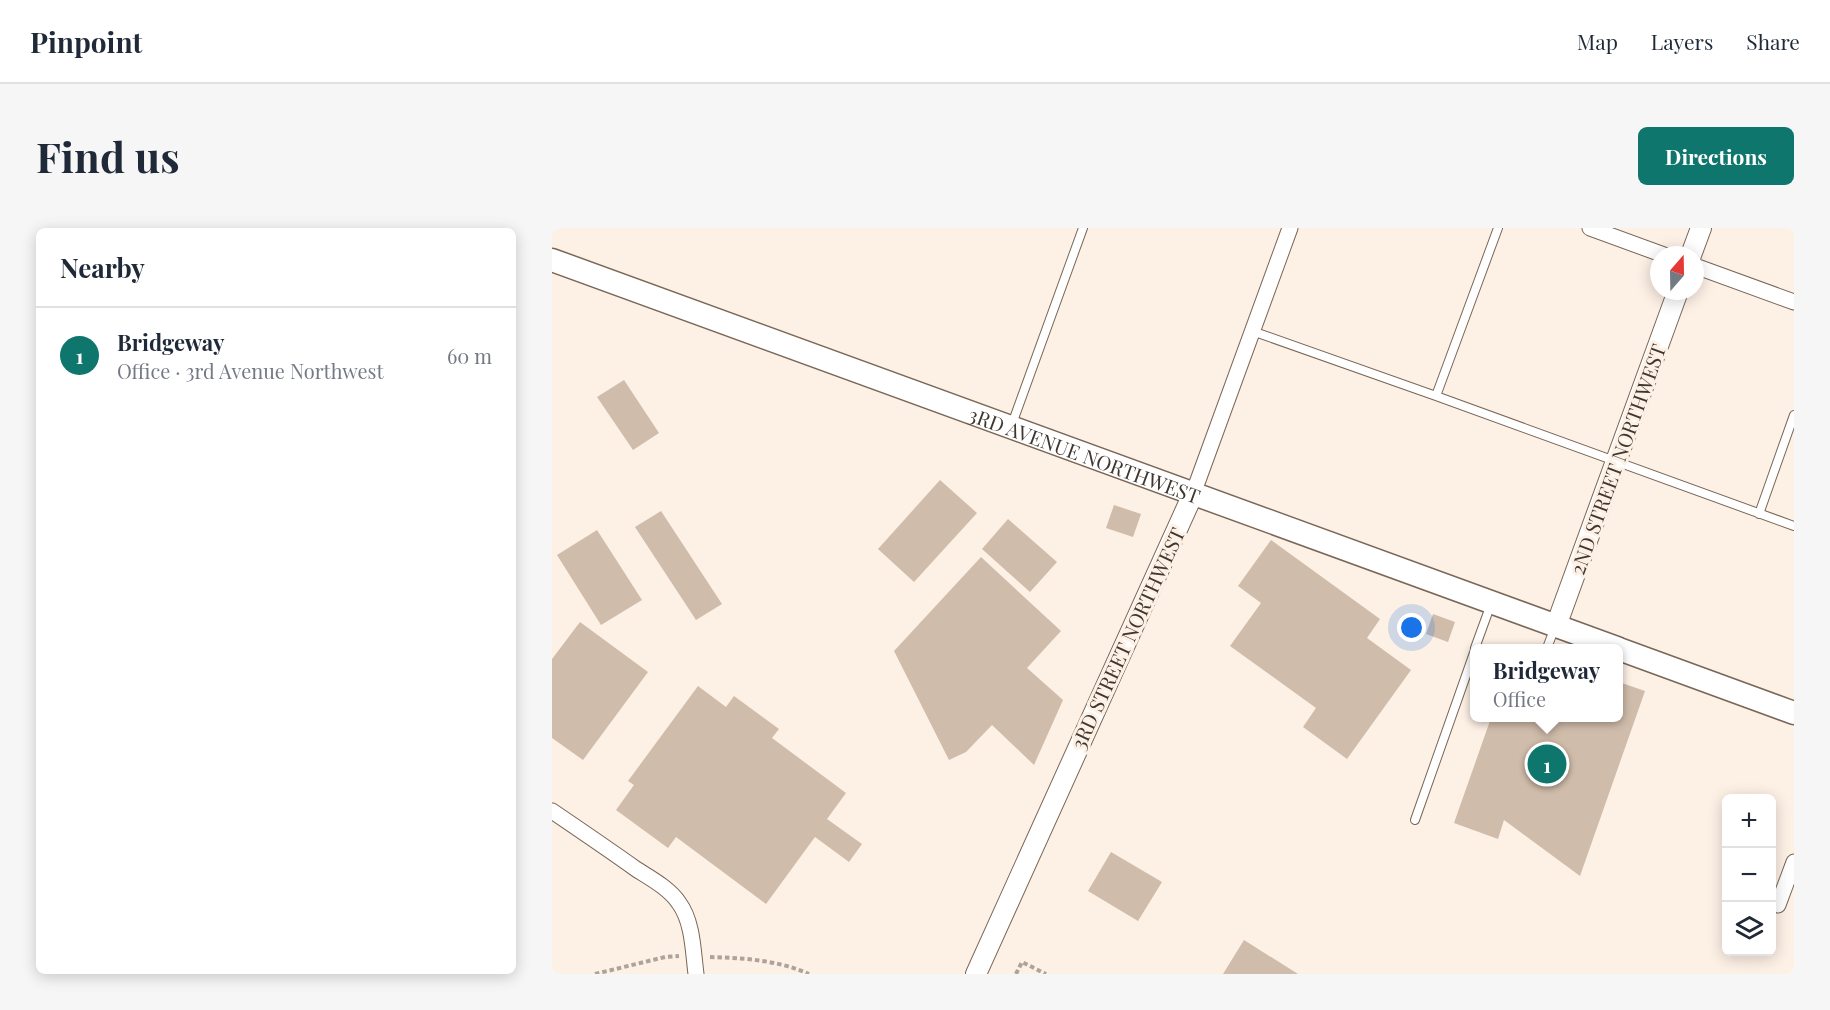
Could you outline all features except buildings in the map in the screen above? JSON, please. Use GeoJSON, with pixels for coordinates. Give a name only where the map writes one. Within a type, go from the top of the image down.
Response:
{"type":"FeatureCollection","features":[{"type":"Feature","properties":{"kind":"main road","name":"3RD AVENUE NORTHWEST"},"geometry":{"type":"LineString","coordinates":[[552,260],[1605,644]]}},
{"type":"Feature","properties":{"kind":"main road","name":"3RD AVENUE NORTHWEST"},"geometry":{"type":"LineString","coordinates":[[1623,651],[1794,713]]}},
{"type":"Feature","properties":{"kind":"street","name":"3RD STREET NORTHWEST"},"geometry":{"type":"LineString","coordinates":[[976,974],[1193,494],[1290,228]]}},
{"type":"Feature","properties":{"kind":"street"},"geometry":{"type":"LineString","coordinates":[[1590,228],[1650,250]]}},
{"type":"Feature","properties":{"kind":"street"},"geometry":{"type":"LineString","coordinates":[[1694,246],[1701,228]]}},
{"type":"Feature","properties":{"kind":"street"},"geometry":{"type":"LineString","coordinates":[[1704,269],[1794,302]]}},
{"type":"Feature","properties":{"kind":"street","name":"2ND STREET NORTHWEST"},"geometry":{"type":"LineString","coordinates":[[1556,626],[1675,300]]}},
{"type":"Feature","properties":{"kind":"street"},"geometry":{"type":"LineString","coordinates":[[552,811],[649,878],[679,903],[686,917],[691,937],[696,974]]}},
{"type":"Feature","properties":{"kind":"street"},"geometry":{"type":"LineString","coordinates":[[1783,898],[1794,862]]}},
{"type":"Feature","properties":{"kind":"lane"},"geometry":{"type":"LineString","coordinates":[[1011,427],[1083,228]]}},
{"type":"Feature","properties":{"kind":"lane"},"geometry":{"type":"LineString","coordinates":[[1436,396],[1497,228]]}},
{"type":"Feature","properties":{"kind":"lane"},"geometry":{"type":"LineString","coordinates":[[1252,331],[1794,526]]}},
{"type":"Feature","properties":{"kind":"lane"},"geometry":{"type":"LineString","coordinates":[[1759,514],[1794,415]]}},
{"type":"Feature","properties":{"kind":"lane"},"geometry":{"type":"LineString","coordinates":[[1477,644],[1491,603]]}},
{"type":"Feature","properties":{"kind":"lane"},"geometry":{"type":"LineString","coordinates":[[1549,644],[1556,626]]}},
{"type":"Feature","properties":{"kind":"lane"},"geometry":{"type":"LineString","coordinates":[[1415,820],[1470,669]]}},
{"type":"Feature","properties":{"kind":"path"},"geometry":{"type":"LineString","coordinates":[[1016,974],[1022,962],[1046,974]]}},
{"type":"Feature","properties":{"kind":"path"},"geometry":{"type":"LineString","coordinates":[[798,969],[809,974]]}},
{"type":"Feature","properties":{"kind":"place","name":"Bridgeway"},"geometry":{"type":"Point","coordinates":[1547,764]}}]}
